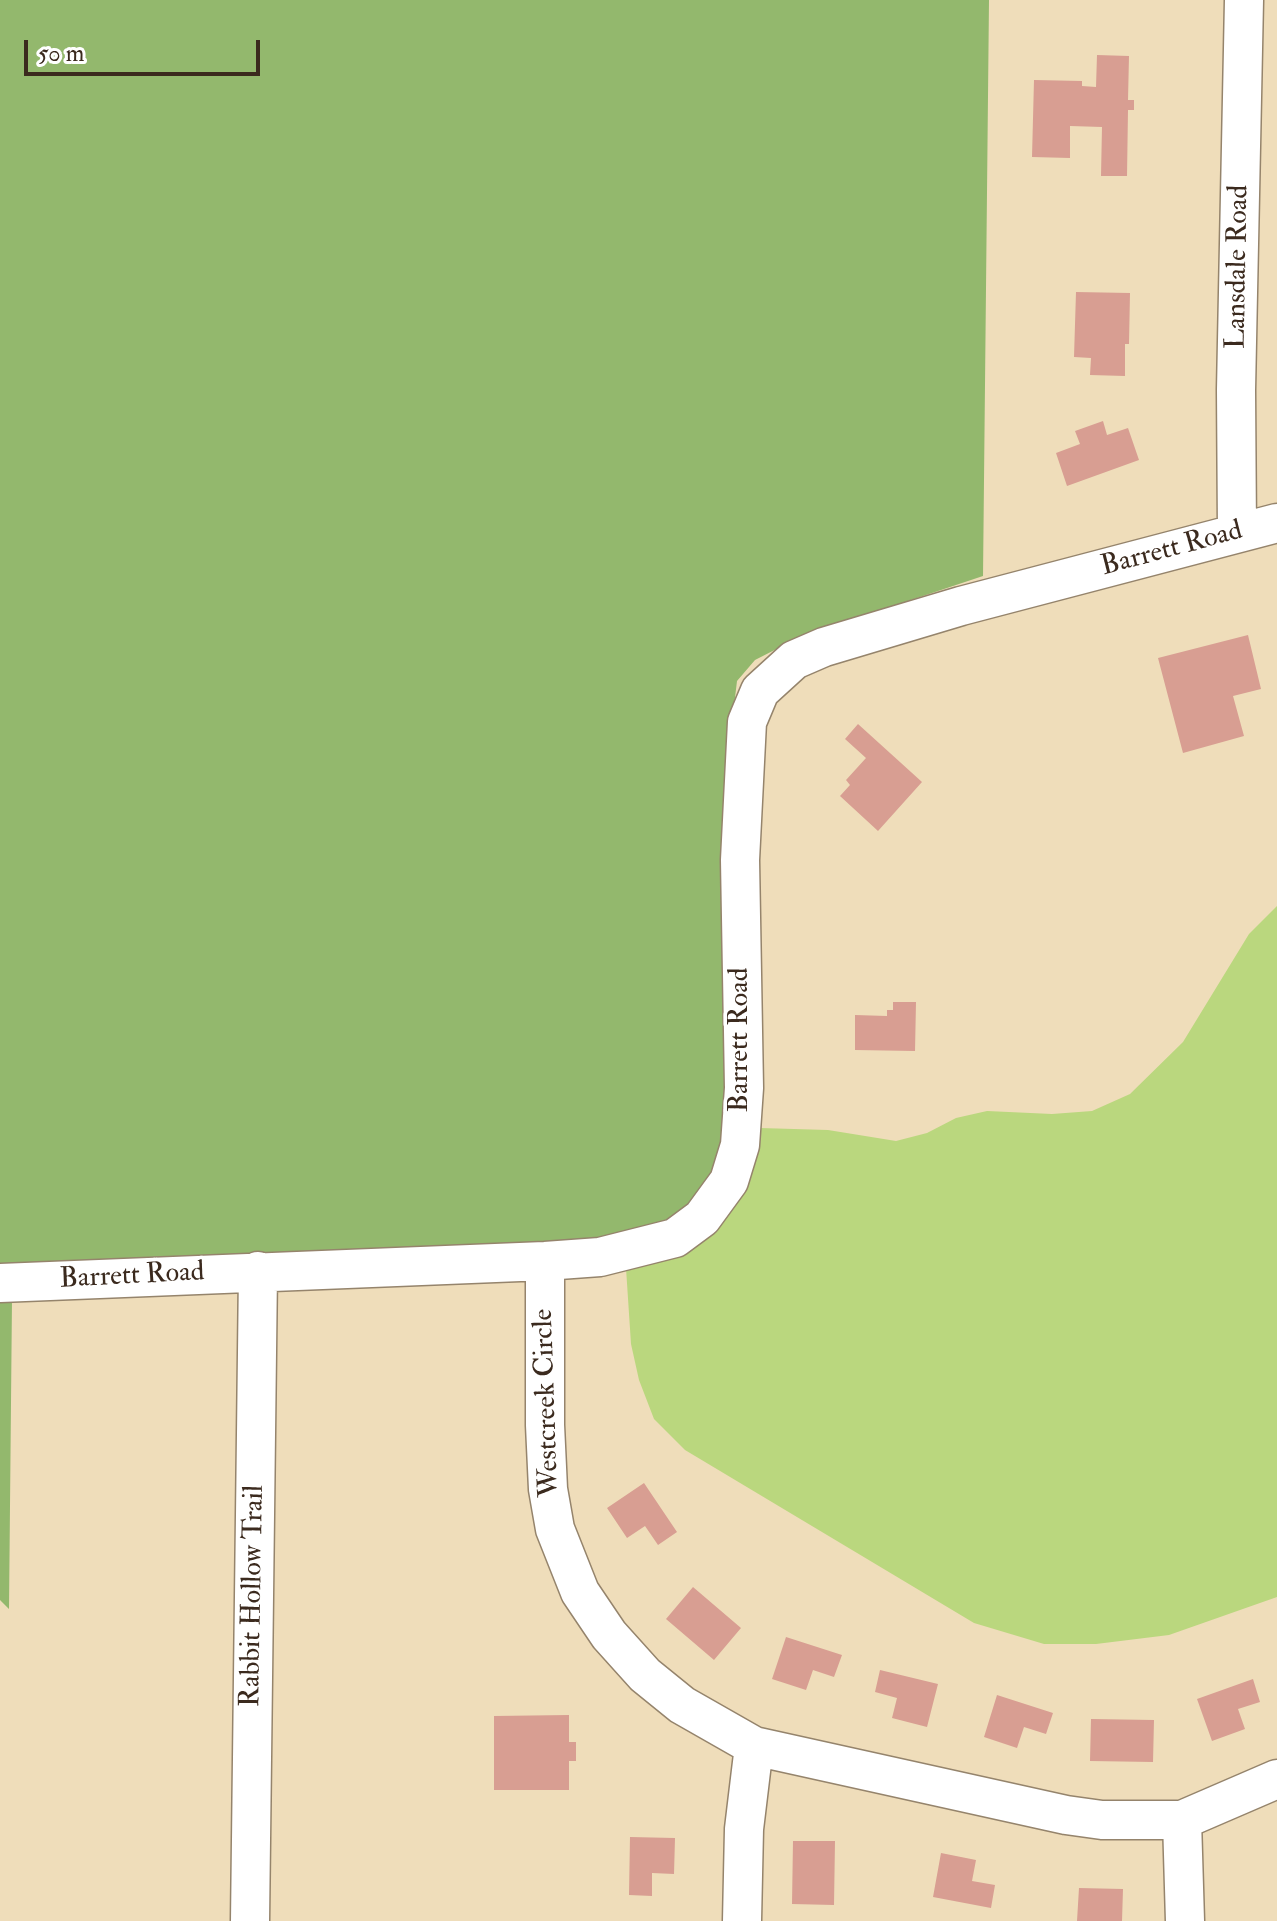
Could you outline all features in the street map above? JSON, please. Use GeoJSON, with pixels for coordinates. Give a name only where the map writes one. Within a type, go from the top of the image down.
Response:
{"type":"FeatureCollection","features":[{"type":"Feature","properties":{"kind":"street","name":"Lansdale Road"},"geometry":{"type":"LineString","coordinates":[[1237,533],[1236,390],[1244,0]]}},
{"type":"Feature","properties":{"kind":"street","name":"Barrett Road"},"geometry":{"type":"LineString","coordinates":[[0,1283],[545,1261],[600,1257],[675,1238],[702,1218],[729,1181],[740,1145],[744,1088],[740,860],[747,722],[760,691],[794,660],[824,647],[961,606],[1277,523]]}},
{"type":"Feature","properties":{"kind":"street","name":"Westcreek Circle"},"geometry":{"type":"LineString","coordinates":[[545,1261],[548,1489],[555,1529],[580,1592],[609,1635],[645,1675],[682,1705],[754,1746],[1066,1815],[1102,1820],[1182,1820],[1277,1779]]}},
{"type":"Feature","properties":{"kind":"street","name":"Rabbit Hollow Trail"},"geometry":{"type":"LineString","coordinates":[[250,1921],[258,1271]]}},
{"type":"Feature","properties":{"kind":"street"},"geometry":{"type":"LineString","coordinates":[[742,1921],[744,1829],[754,1746]]}},
{"type":"Feature","properties":{"kind":"street"},"geometry":{"type":"LineString","coordinates":[[1182,1820],[1185,1921]]}},
{"type":"Feature","properties":{"kind":"green space"},"geometry":{"type":"Polygon","coordinates":[[[0,0],[989,0],[983,576],[800,637],[755,660],[737,681],[722,1142],[712,1175],[688,1207],[666,1224],[597,1241],[0,1267],[0,0]]]}},
{"type":"Feature","properties":{"kind":"green space"},"geometry":{"type":"Polygon","coordinates":[[[1277,906],[1277,1597],[1169,1635],[1096,1644],[1044,1644],[974,1623],[685,1450],[654,1419],[639,1380],[631,1344],[626,1268],[760,1128],[828,1130],[896,1141],[927,1133],[956,1118],[987,1111],[1052,1114],[1092,1111],[1130,1094],[1183,1042],[1249,934],[1277,906]]]}},
{"type":"Feature","properties":{"kind":"green space"},"geometry":{"type":"Polygon","coordinates":[[[12,1299],[9,1609],[0,1600],[0,1300],[12,1299]]]}},
{"type":"Feature","properties":{"kind":"building"},"geometry":{"type":"Polygon","coordinates":[[[1097,55],[1129,56],[1128,100],[1134,100],[1134,110],[1128,110],[1127,176],[1101,176],[1102,127],[1070,126],[1070,158],[1032,157],[1034,80],[1082,81],[1082,86],[1096,87],[1097,55]]]}},
{"type":"Feature","properties":{"kind":"building"},"geometry":{"type":"Polygon","coordinates":[[[1076,292],[1130,293],[1125,376],[1090,375],[1091,358],[1074,357],[1076,292]]]}},
{"type":"Feature","properties":{"kind":"building"},"geometry":{"type":"Polygon","coordinates":[[[1103,421],[1107,435],[1128,428],[1139,460],[1067,486],[1056,453],[1080,444],[1075,431],[1103,421]]]}},
{"type":"Feature","properties":{"kind":"building"},"geometry":{"type":"Polygon","coordinates":[[[1248,635],[1261,689],[1233,696],[1244,736],[1183,753],[1158,658],[1248,635]]]}},
{"type":"Feature","properties":{"kind":"building"},"geometry":{"type":"Polygon","coordinates":[[[858,724],[922,782],[878,831],[840,796],[850,785],[846,780],[866,758],[845,739],[858,724]]]}},
{"type":"Feature","properties":{"kind":"building"},"geometry":{"type":"Polygon","coordinates":[[[893,1002],[916,1002],[915,1051],[855,1050],[855,1015],[887,1016],[887,1010],[893,1010],[893,1002]]]}},
{"type":"Feature","properties":{"kind":"building"},"geometry":{"type":"Polygon","coordinates":[[[644,1483],[677,1532],[658,1545],[645,1526],[627,1538],[607,1508],[644,1483]]]}},
{"type":"Feature","properties":{"kind":"building"},"geometry":{"type":"Polygon","coordinates":[[[693,1587],[741,1628],[714,1660],[666,1619],[693,1587]]]}},
{"type":"Feature","properties":{"kind":"building"},"geometry":{"type":"Polygon","coordinates":[[[786,1637],[842,1655],[834,1677],[813,1670],[806,1690],[772,1679],[786,1637]]]}},
{"type":"Feature","properties":{"kind":"building"},"geometry":{"type":"Polygon","coordinates":[[[880,1670],[938,1684],[927,1727],[892,1718],[897,1698],[875,1692],[880,1670]]]}},
{"type":"Feature","properties":{"kind":"building"},"geometry":{"type":"Polygon","coordinates":[[[1253,1679],[1260,1702],[1238,1709],[1245,1729],[1212,1741],[1197,1699],[1253,1679]]]}},
{"type":"Feature","properties":{"kind":"building"},"geometry":{"type":"Polygon","coordinates":[[[997,1695],[1053,1713],[1046,1734],[1024,1727],[1017,1748],[984,1737],[997,1695]]]}},
{"type":"Feature","properties":{"kind":"building"},"geometry":{"type":"Polygon","coordinates":[[[569,1715],[569,1742],[576,1742],[576,1761],[569,1761],[569,1790],[494,1790],[494,1716],[569,1715]]]}},
{"type":"Feature","properties":{"kind":"building"},"geometry":{"type":"Polygon","coordinates":[[[1091,1719],[1154,1720],[1153,1762],[1090,1761],[1091,1719]]]}},
{"type":"Feature","properties":{"kind":"building"},"geometry":{"type":"Polygon","coordinates":[[[630,1837],[675,1838],[674,1874],[652,1873],[652,1896],[629,1895],[630,1837]]]}},
{"type":"Feature","properties":{"kind":"building"},"geometry":{"type":"Polygon","coordinates":[[[793,1841],[835,1841],[834,1905],[792,1904],[793,1841]]]}},
{"type":"Feature","properties":{"kind":"building"},"geometry":{"type":"Polygon","coordinates":[[[941,1853],[976,1860],[972,1881],[995,1885],[991,1908],[933,1897],[941,1853]]]}},
{"type":"Feature","properties":{"kind":"building"},"geometry":{"type":"Polygon","coordinates":[[[1079,1888],[1123,1889],[1122,1921],[1077,1921],[1079,1888]]]}}]}
